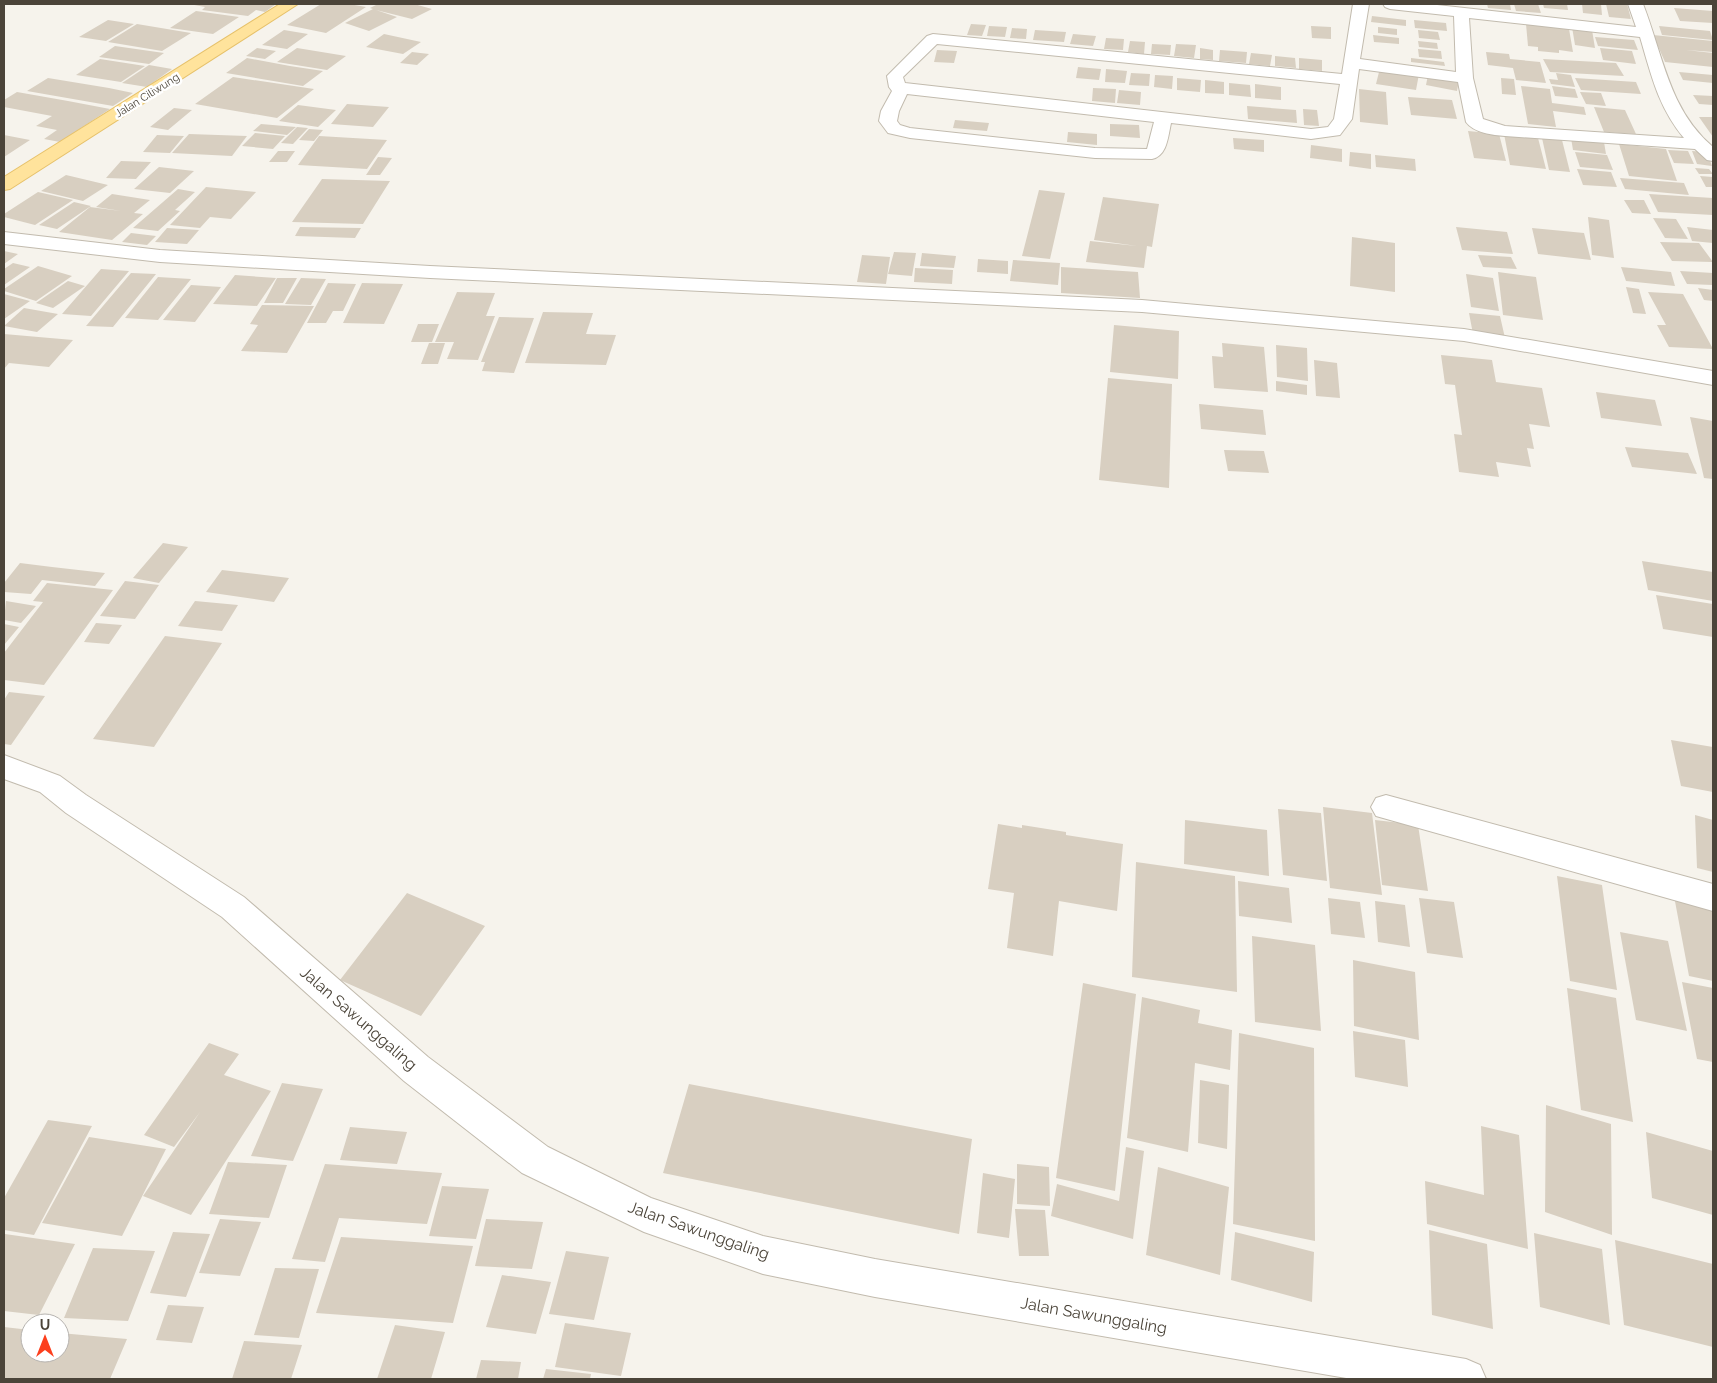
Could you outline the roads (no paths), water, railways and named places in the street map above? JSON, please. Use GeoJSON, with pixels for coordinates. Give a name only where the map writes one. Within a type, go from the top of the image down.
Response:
{"type":"FeatureCollection","features":[{"type":"Feature","properties":{"kind":"main road","name":"Jalan Ciliwung"},"geometry":{"type":"LineString","coordinates":[[4,185],[290,4]]}},
{"type":"Feature","properties":{"kind":"street"},"geometry":{"type":"LineString","coordinates":[[1349,80],[933,39],[895,76],[897,87],[902,88],[1311,134],[1334,131],[1344,119],[1361,4]]}},
{"type":"Feature","properties":{"kind":"street"},"geometry":{"type":"LineString","coordinates":[[1390,4],[1646,33]]}},
{"type":"Feature","properties":{"kind":"street"},"geometry":{"type":"LineString","coordinates":[[1636,4],[1662,85],[1678,118],[1697,144],[1713,156]]}},
{"type":"Feature","properties":{"kind":"street"},"geometry":{"type":"LineString","coordinates":[[1461,12],[1465,78],[1475,122],[1490,129],[1697,144]]}},
{"type":"Feature","properties":{"kind":"street"},"geometry":{"type":"LineString","coordinates":[[1352,63],[1465,78]]}},
{"type":"Feature","properties":{"kind":"street"},"geometry":{"type":"LineString","coordinates":[[902,88],[890,111],[888,121],[894,129],[910,133],[988,142],[1095,154],[1152,154],[1156,149],[1164,118]]}},
{"type":"Feature","properties":{"kind":"street"},"geometry":{"type":"LineString","coordinates":[[4,238],[160,256],[430,272],[630,280],[1142,306],[1464,335],[1713,378]]}},
{"type":"Feature","properties":{"kind":"street","name":"Jalan Sawunggaling"},"geometry":{"type":"LineString","coordinates":[[4,767],[50,784],[76,804],[233,907],[416,1070],[535,1160],[644,1214],[763,1255],[875,1278],[1466,1379]]}},
{"type":"Feature","properties":{"kind":"street"},"geometry":{"type":"LineString","coordinates":[[1386,807],[1713,898]]}}]}
